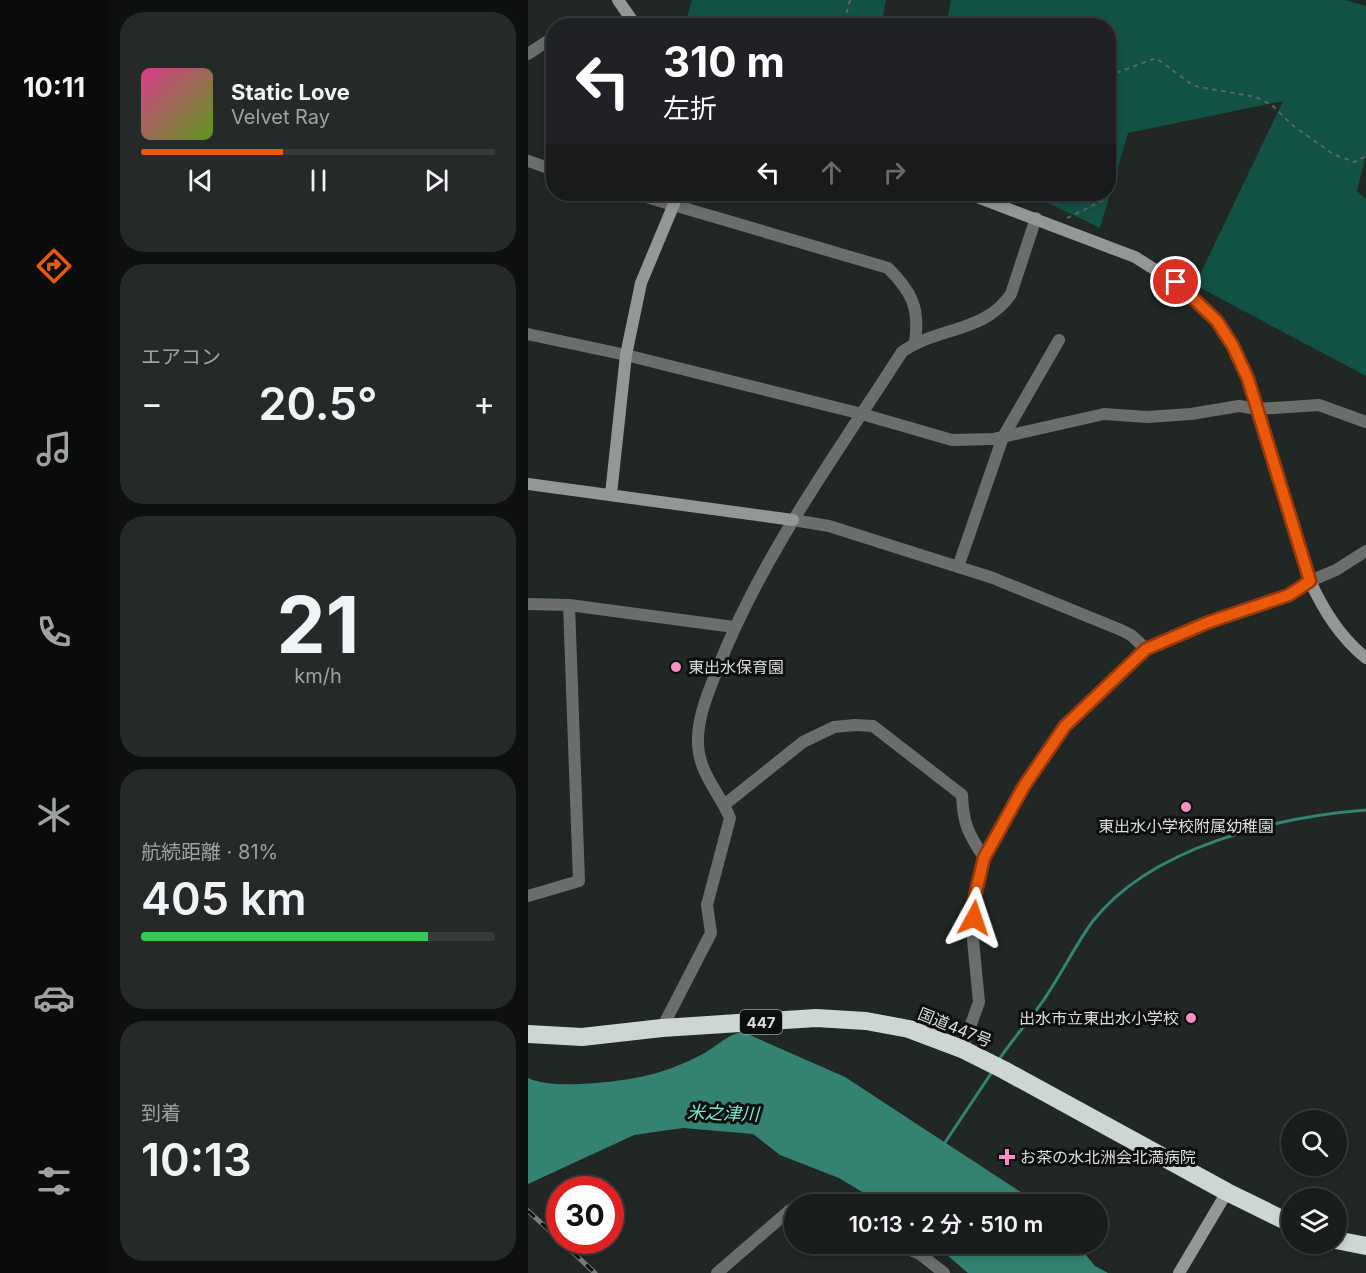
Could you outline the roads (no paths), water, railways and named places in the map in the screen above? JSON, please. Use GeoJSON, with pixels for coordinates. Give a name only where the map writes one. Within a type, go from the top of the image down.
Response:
{"type":"FeatureCollection","features":[{"type":"Feature","properties":{"kind":"highway","name":"国道447号"},"geometry":{"type":"LineString","coordinates":[[528,1034],[582,1037],[662,1028],[816,1018],[866,1021],[909,1029],[962,1049],[996,1066],[1227,1192],[1281,1219]]}},
{"type":"Feature","properties":{"kind":"highway"},"geometry":{"type":"LineString","coordinates":[[1347,1242],[1366,1246]]}},
{"type":"Feature","properties":{"kind":"street"},"geometry":{"type":"LineString","coordinates":[[618,0],[631,18]]}},
{"type":"Feature","properties":{"kind":"street"},"geometry":{"type":"LineString","coordinates":[[528,54],[546,42]]}},
{"type":"Feature","properties":{"kind":"street"},"geometry":{"type":"LineString","coordinates":[[528,161],[546,167]]}},
{"type":"Feature","properties":{"kind":"street"},"geometry":{"type":"LineString","coordinates":[[663,201],[888,268],[913,297],[917,329],[915,342]]}},
{"type":"Feature","properties":{"kind":"street"},"geometry":{"type":"LineString","coordinates":[[989,201],[1135,257],[1176,282],[1217,321],[1233,346],[1257,409],[1310,581],[1323,610],[1335,627],[1366,658]]}},
{"type":"Feature","properties":{"kind":"street"},"geometry":{"type":"LineString","coordinates":[[611,494],[626,355],[641,283],[674,204]]}},
{"type":"Feature","properties":{"kind":"street"},"geometry":{"type":"LineString","coordinates":[[662,1028],[711,933],[707,905],[730,818],[702,770],[698,743],[702,710],[734,627],[792,520],[902,352],[915,342],[974,324],[991,316],[1004,305],[1011,294],[1036,218]]}},
{"type":"Feature","properties":{"kind":"street"},"geometry":{"type":"LineString","coordinates":[[528,334],[626,355],[862,414],[952,440],[1003,437],[1104,414],[1147,417],[1191,414],[1239,406],[1257,409],[1319,405],[1366,422]]}},
{"type":"Feature","properties":{"kind":"street"},"geometry":{"type":"LineString","coordinates":[[958,567],[1003,437],[1059,340]]}},
{"type":"Feature","properties":{"kind":"street"},"geometry":{"type":"LineString","coordinates":[[528,484],[830,526],[1051,600],[1131,635],[1146,649]]}},
{"type":"Feature","properties":{"kind":"street"},"geometry":{"type":"LineString","coordinates":[[962,1049],[979,1002],[973,940],[975,896],[984,858],[1024,786],[1065,726],[1146,649],[1209,622],[1289,595],[1366,551]]}},
{"type":"Feature","properties":{"kind":"street"},"geometry":{"type":"LineString","coordinates":[[528,604],[569,605],[734,627]]}},
{"type":"Feature","properties":{"kind":"street"},"geometry":{"type":"LineString","coordinates":[[528,896],[579,881],[569,605]]}},
{"type":"Feature","properties":{"kind":"street"},"geometry":{"type":"LineString","coordinates":[[724,805],[803,742],[834,727],[873,726],[962,795],[963,816],[968,832],[984,858]]}},
{"type":"Feature","properties":{"kind":"street"},"geometry":{"type":"LineString","coordinates":[[1179,1273],[1227,1192]]}},
{"type":"Feature","properties":{"kind":"street"},"geometry":{"type":"LineString","coordinates":[[717,1273],[784,1215]]}},
{"type":"Feature","properties":{"kind":"street"},"geometry":{"type":"LineString","coordinates":[[921,1254],[944,1273]]}},
{"type":"Feature","properties":{"kind":"water","name":"米之津川"},"geometry":{"type":"Polygon","coordinates":[[[743,1032],[845,1077],[1024,1194],[865,1194],[839,1178],[780,1155],[753,1134],[683,1128],[634,1135],[528,1184],[528,1078],[555,1084],[574,1084],[648,1075],[670,1069],[705,1053],[737,1033],[743,1032]]]}},
{"type":"Feature","properties":{"kind":"water"},"geometry":{"type":"Polygon","coordinates":[[[946,1254],[1085,1254],[1095,1266],[1108,1273],[968,1273],[946,1254]]]}},
{"type":"Feature","properties":{"kind":"waterway"},"geometry":{"type":"LineString","coordinates":[[998,1061],[1047,995],[1093,921],[1118,895],[1147,873],[1181,855],[1218,840],[1255,829],[1294,820],[1366,810]]}},
{"type":"Feature","properties":{"kind":"waterway"},"geometry":{"type":"LineString","coordinates":[[944,1144],[992,1072]]}},
{"type":"Feature","properties":{"kind":"railway"},"geometry":{"type":"LineString","coordinates":[[528,1211],[546,1227]]}},
{"type":"Feature","properties":{"kind":"railway"},"geometry":{"type":"LineString","coordinates":[[575,1254],[595,1273]]}},
{"type":"Feature","properties":{"kind":"place","name":"東出水保育園"},"geometry":{"type":"Point","coordinates":[676,667]}},
{"type":"Feature","properties":{"kind":"place","name":"東出水小学校附属幼稚園"},"geometry":{"type":"Point","coordinates":[1186,807]}},
{"type":"Feature","properties":{"kind":"place","name":"出水市立東出水小学校"},"geometry":{"type":"Point","coordinates":[1191,1018]}},
{"type":"Feature","properties":{"kind":"place","name":"お茶の水北洲会北満病院"},"geometry":{"type":"Point","coordinates":[1007,1157]}}]}
